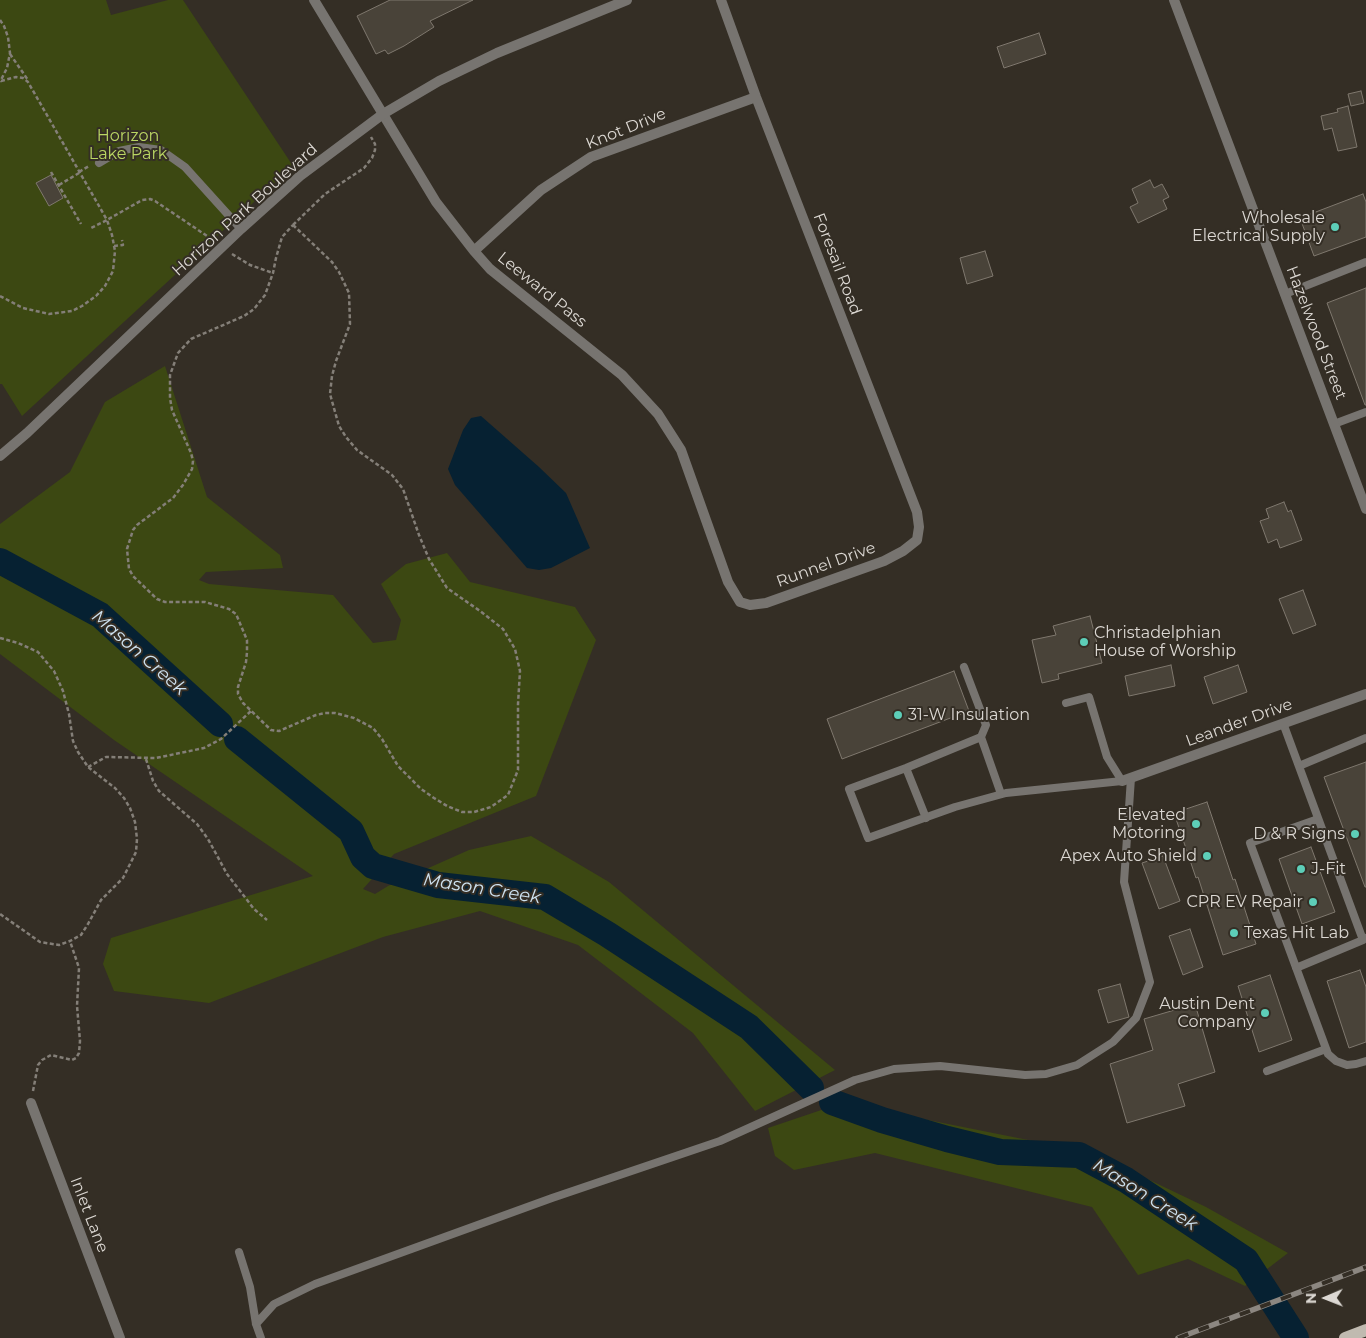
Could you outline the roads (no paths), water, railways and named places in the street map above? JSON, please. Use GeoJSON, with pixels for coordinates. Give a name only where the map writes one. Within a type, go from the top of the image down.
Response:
{"type":"FeatureCollection","features":[{"type":"Feature","properties":{"kind":"main road"},"geometry":{"type":"LineString","coordinates":[[1345,1338],[1366,1330]]}},
{"type":"Feature","properties":{"kind":"street","name":"Horizon Park Boulevard"},"geometry":{"type":"LineString","coordinates":[[0,456],[27,433],[241,229],[300,176],[383,114],[439,81],[497,53],[627,0]]}},
{"type":"Feature","properties":{"kind":"street","name":"Foresail Road"},"geometry":{"type":"LineString","coordinates":[[721,0],[756,97],[917,512],[919,527],[917,540]]}},
{"type":"Feature","properties":{"kind":"street","name":"Hazelwood Street"},"geometry":{"type":"LineString","coordinates":[[1174,0],[1366,509]]}},
{"type":"Feature","properties":{"kind":"street","name":"Leeward Pass"},"geometry":{"type":"LineString","coordinates":[[319,2],[436,202],[474,251],[490,269],[622,375],[658,414],[681,450],[728,582],[740,602]]}},
{"type":"Feature","properties":{"kind":"street","name":"Knot Drive"},"geometry":{"type":"LineString","coordinates":[[474,251],[541,190],[591,157],[756,97]]}},
{"type":"Feature","properties":{"kind":"street","name":"Runnel Drive"},"geometry":{"type":"LineString","coordinates":[[740,602],[750,606],[766,603],[884,561],[903,551],[917,540]]}},
{"type":"Feature","properties":{"kind":"street","name":"Leander Drive"},"geometry":{"type":"LineString","coordinates":[[1126,779],[1366,694]]}},
{"type":"Feature","properties":{"kind":"street","name":"Inlet Lane"},"geometry":{"type":"LineString","coordinates":[[31,1103],[120,1338]]}},
{"type":"Feature","properties":{"kind":"lane"},"geometry":{"type":"LineString","coordinates":[[99,163],[119,151],[139,147],[161,150],[185,167],[241,229]]}},
{"type":"Feature","properties":{"kind":"lane"},"geometry":{"type":"LineString","coordinates":[[1285,294],[1366,262]]}},
{"type":"Feature","properties":{"kind":"lane"},"geometry":{"type":"LineString","coordinates":[[1334,424],[1366,412]]}},
{"type":"Feature","properties":{"kind":"lane"},"geometry":{"type":"LineString","coordinates":[[964,668],[986,725],[980,737],[906,768],[849,789],[868,838],[955,807],[1002,794],[1126,779]]}},
{"type":"Feature","properties":{"kind":"lane"},"geometry":{"type":"LineString","coordinates":[[256,1324],[274,1304],[315,1284],[542,1201],[720,1141],[856,1080],[894,1069],[940,1066],[1025,1075],[1046,1074],[1077,1065],[1113,1042],[1136,1018],[1150,982],[1124,882],[1126,779],[1107,757],[1089,697],[1066,703]]}},
{"type":"Feature","properties":{"kind":"lane"},"geometry":{"type":"LineString","coordinates":[[1283,723],[1364,939],[1296,968]]}},
{"type":"Feature","properties":{"kind":"lane"},"geometry":{"type":"LineString","coordinates":[[980,737],[1002,794]]}},
{"type":"Feature","properties":{"kind":"lane"},"geometry":{"type":"LineString","coordinates":[[1299,766],[1366,738]]}},
{"type":"Feature","properties":{"kind":"lane"},"geometry":{"type":"LineString","coordinates":[[906,768],[926,818]]}},
{"type":"Feature","properties":{"kind":"lane"},"geometry":{"type":"LineString","coordinates":[[1318,819],[1250,843],[1328,1054],[1347,1065],[1366,1061]]}},
{"type":"Feature","properties":{"kind":"lane"},"geometry":{"type":"LineString","coordinates":[[1267,1071],[1326,1049]]}},
{"type":"Feature","properties":{"kind":"lane"},"geometry":{"type":"LineString","coordinates":[[239,1252],[250,1287],[256,1324],[261,1338]]}},
{"type":"Feature","properties":{"kind":"water"},"geometry":{"type":"Polygon","coordinates":[[[481,416],[566,493],[590,548],[551,568],[539,570],[527,568],[455,485],[448,469],[463,430],[471,418],[481,416]]]}},
{"type":"Feature","properties":{"kind":"waterway","name":"Mason Creek"},"geometry":{"type":"LineString","coordinates":[[0,561],[100,615],[220,724]]}},
{"type":"Feature","properties":{"kind":"waterway","name":"Mason Creek"},"geometry":{"type":"LineString","coordinates":[[237,739],[351,831],[363,857],[373,866],[438,885],[545,897],[607,934],[749,1027],[811,1088]]}},
{"type":"Feature","properties":{"kind":"waterway","name":"Mason Creek"},"geometry":{"type":"LineString","coordinates":[[832,1102],[882,1120],[1000,1152],[1079,1155],[1126,1180],[1246,1260],[1296,1338]]}},
{"type":"Feature","properties":{"kind":"railway"},"geometry":{"type":"LineString","coordinates":[[1178,1338],[1366,1267]]}},
{"type":"Feature","properties":{"kind":"place","name":"Wholesale Electrical Supply"},"geometry":{"type":"Point","coordinates":[1335,227]}},
{"type":"Feature","properties":{"kind":"place","name":"Christadelphian House of Worship"},"geometry":{"type":"Point","coordinates":[1084,642]}},
{"type":"Feature","properties":{"kind":"place","name":"31-W Insulation"},"geometry":{"type":"Point","coordinates":[898,715]}},
{"type":"Feature","properties":{"kind":"place","name":"Elevated Motoring"},"geometry":{"type":"Point","coordinates":[1196,824]}},
{"type":"Feature","properties":{"kind":"place","name":"D & R Signs"},"geometry":{"type":"Point","coordinates":[1355,834]}},
{"type":"Feature","properties":{"kind":"place","name":"Apex Auto Shield"},"geometry":{"type":"Point","coordinates":[1207,856]}},
{"type":"Feature","properties":{"kind":"place","name":"J-Fit"},"geometry":{"type":"Point","coordinates":[1301,869]}},
{"type":"Feature","properties":{"kind":"place","name":"CPR EV Repair"},"geometry":{"type":"Point","coordinates":[1313,902]}},
{"type":"Feature","properties":{"kind":"place","name":"Texas Hit Lab"},"geometry":{"type":"Point","coordinates":[1234,933]}},
{"type":"Feature","properties":{"kind":"place","name":"Austin Dent Company"},"geometry":{"type":"Point","coordinates":[1265,1013]}},
{"type":"Feature","properties":{"kind":"park label","name":"Horizon Lake Park"},"geometry":{"type":"Point","coordinates":[128,145]}}]}
